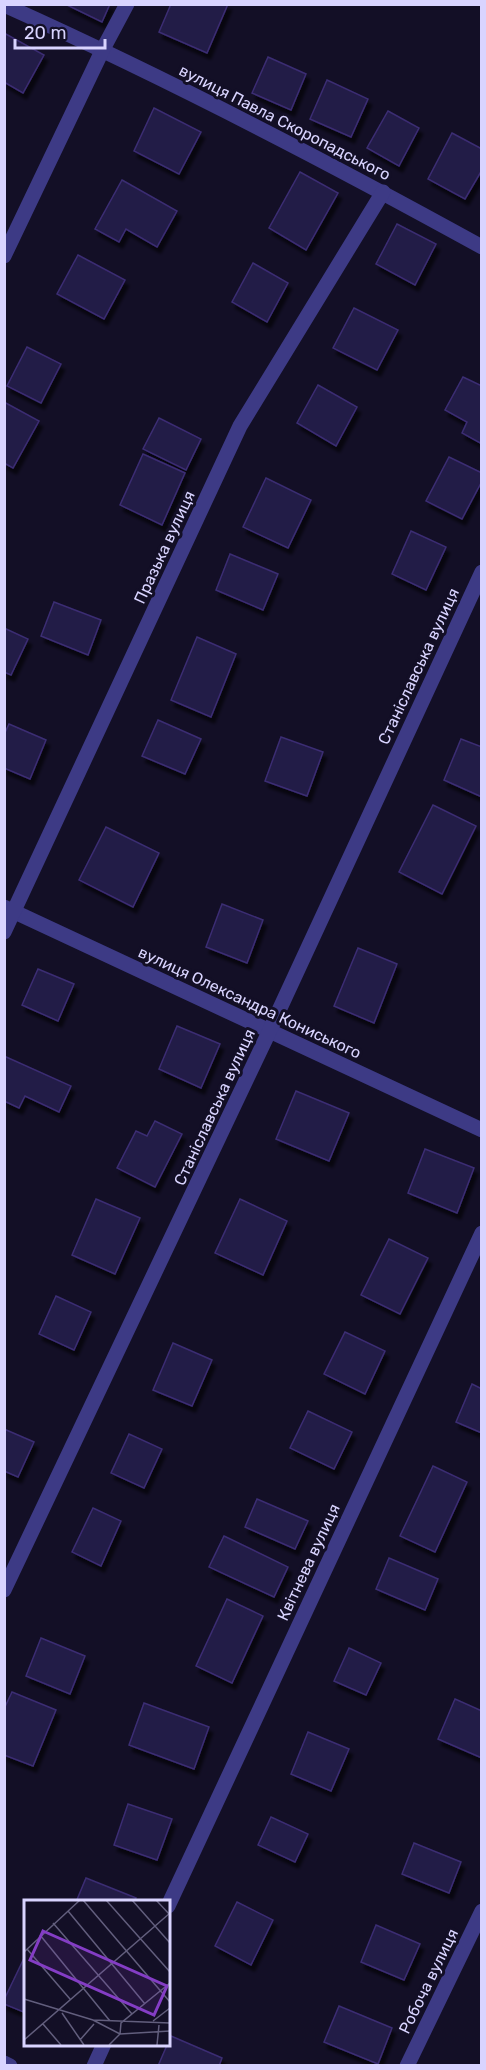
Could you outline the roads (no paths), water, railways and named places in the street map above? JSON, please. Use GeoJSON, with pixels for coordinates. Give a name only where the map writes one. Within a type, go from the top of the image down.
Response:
{"type":"FeatureCollection","features":[{"type":"Feature","properties":{"kind":"street"},"geometry":{"type":"LineString","coordinates":[[4,256],[103,49],[127,4]]}},
{"type":"Feature","properties":{"kind":"street","name":"вулиця Павла Скоропадського"},"geometry":{"type":"LineString","coordinates":[[4,5],[103,49],[383,192],[482,247]]}},
{"type":"Feature","properties":{"kind":"street","name":"Празька вулиця"},"geometry":{"type":"LineString","coordinates":[[4,932],[9,909],[240,426],[383,192]]}},
{"type":"Feature","properties":{"kind":"street","name":"Станіславська вулиця"},"geometry":{"type":"LineString","coordinates":[[4,1590],[269,1032],[482,572]]}},
{"type":"Feature","properties":{"kind":"street","name":"вулиця Олександра Кониського"},"geometry":{"type":"LineString","coordinates":[[9,909],[482,1130]]}},
{"type":"Feature","properties":{"kind":"street","name":"Квітнева вулиця"},"geometry":{"type":"LineString","coordinates":[[170,1902],[482,1233]]}},
{"type":"Feature","properties":{"kind":"street","name":"Робоча вулиця"},"geometry":{"type":"LineString","coordinates":[[407,2066],[482,1911]]}},
{"type":"Feature","properties":{"kind":"street"},"geometry":{"type":"LineString","coordinates":[[94,2066],[103,2046]]}},
{"type":"Feature","properties":{"kind":"street"},"geometry":{"type":"LineString","coordinates":[[4,2063],[10,2066]]}}]}
